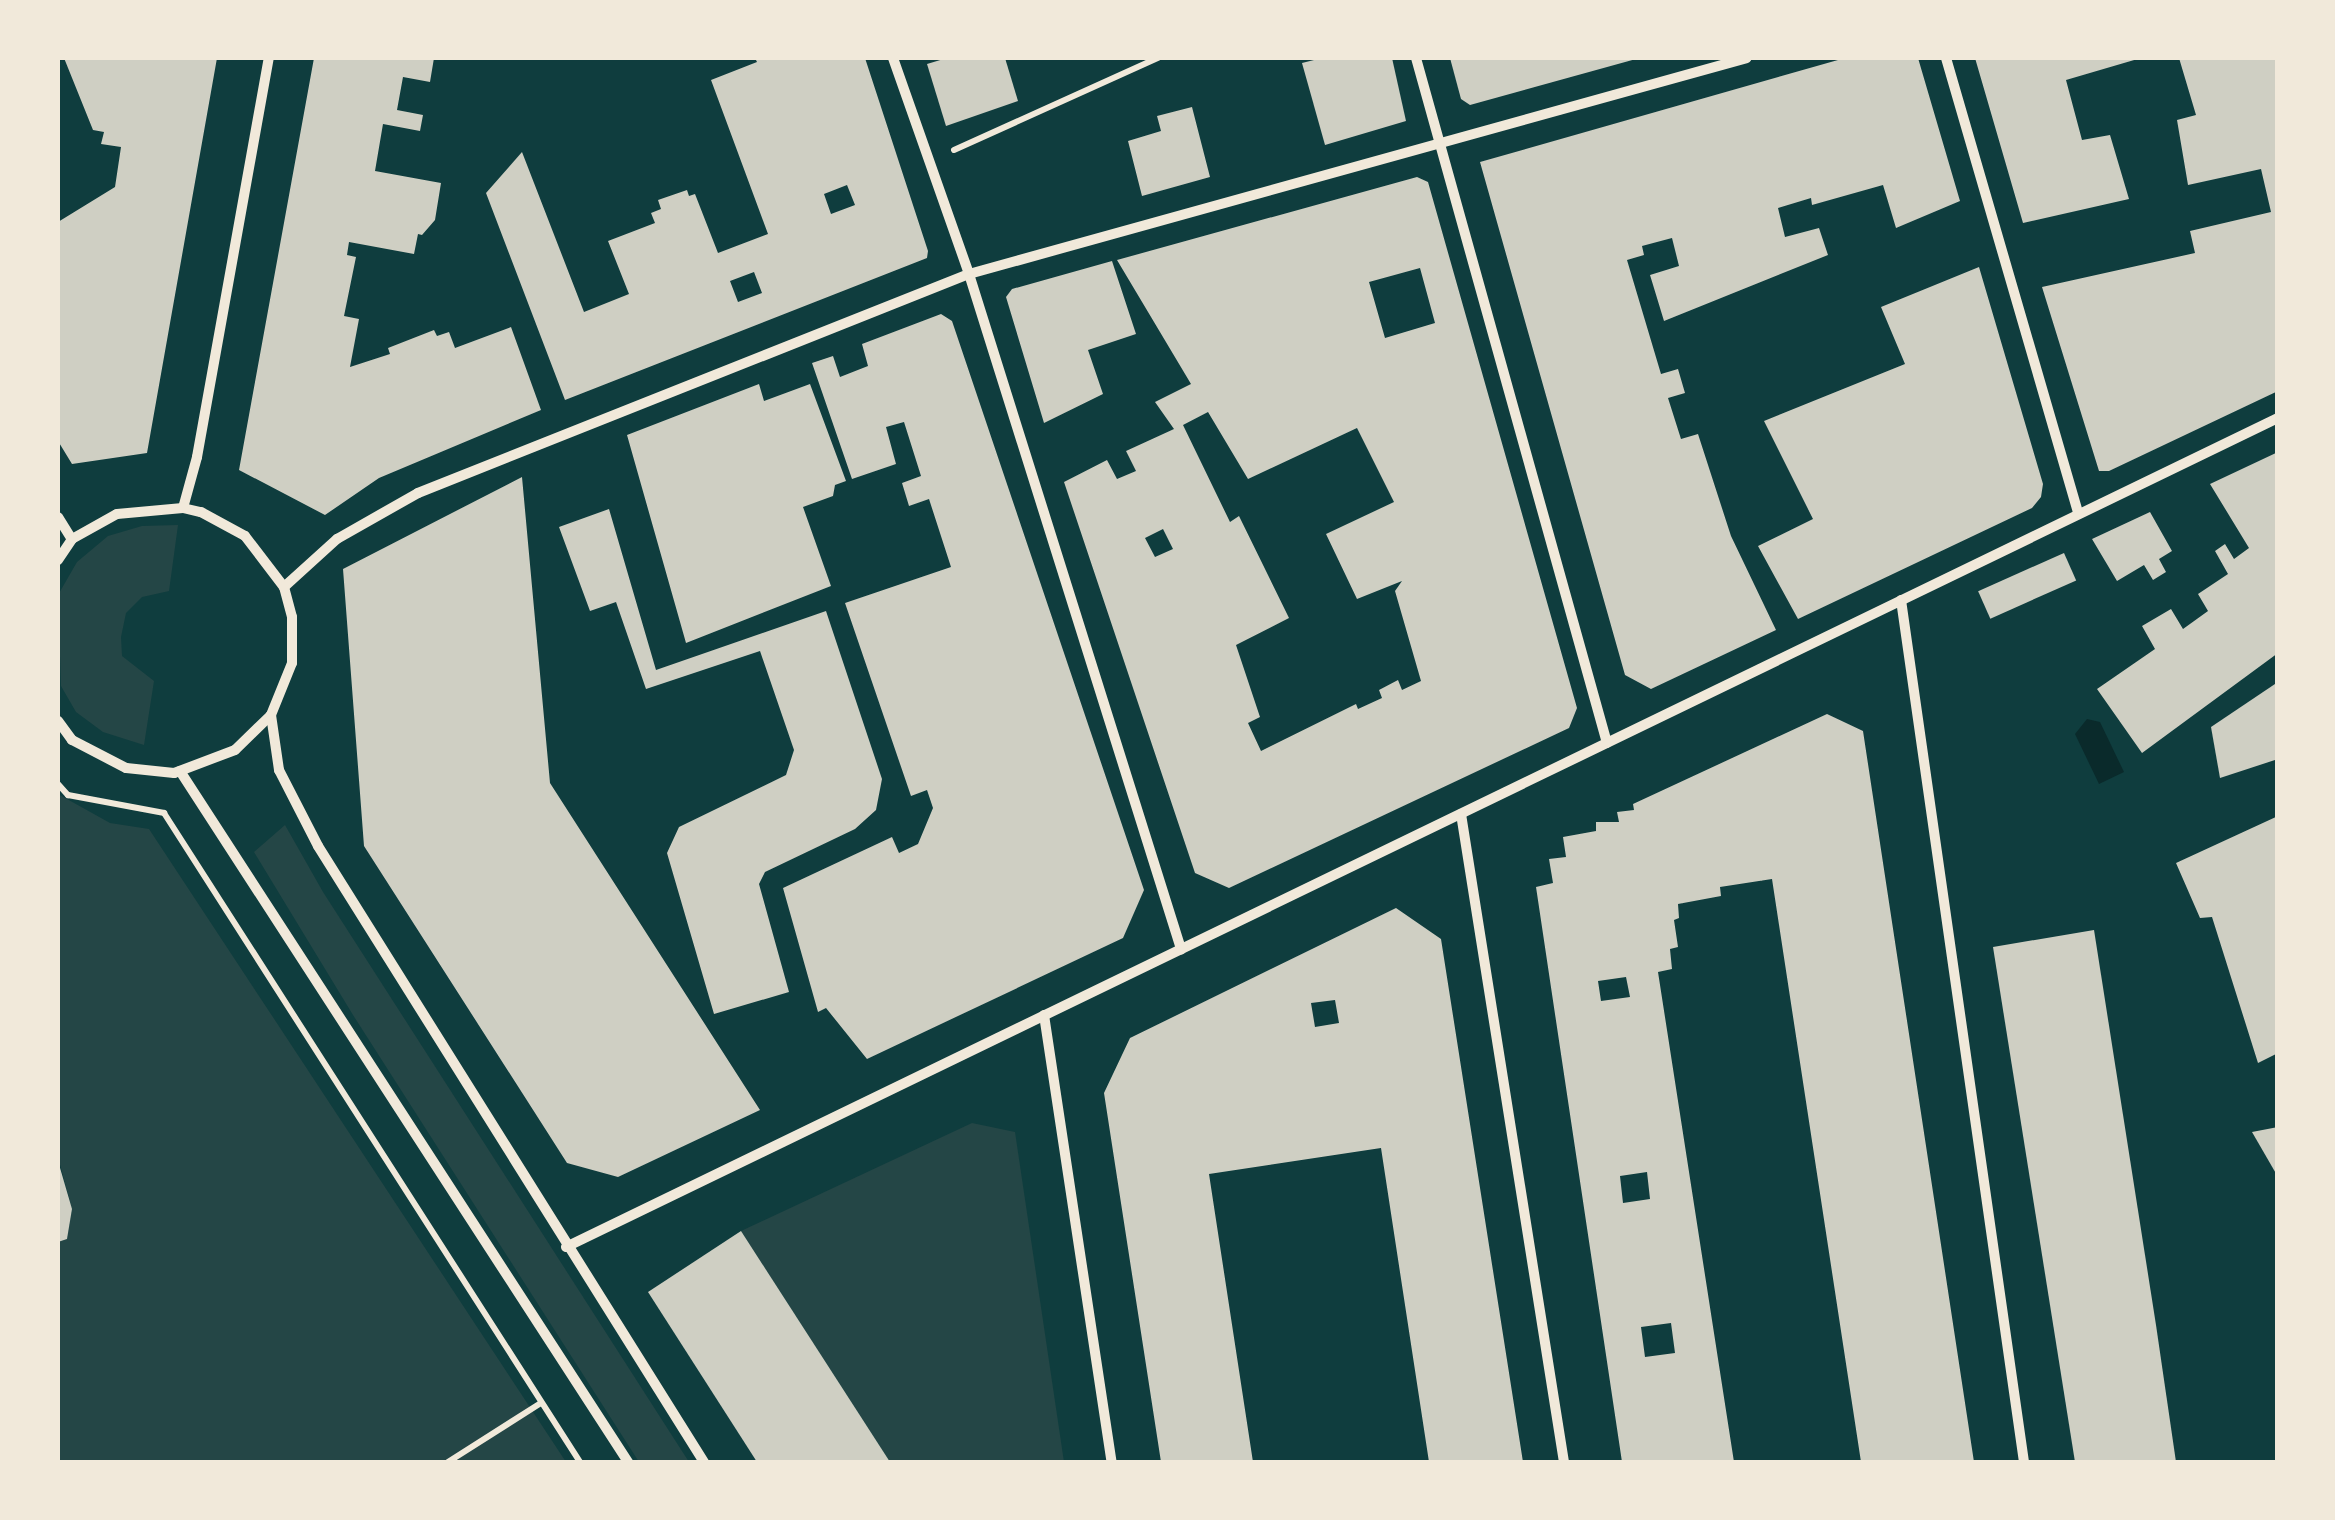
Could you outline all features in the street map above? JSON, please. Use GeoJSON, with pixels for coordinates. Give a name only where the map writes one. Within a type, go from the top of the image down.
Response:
{"type":"FeatureCollection","features":[{"type":"Feature","properties":{"kind":"street"},"geometry":{"type":"LineString","coordinates":[[182,508],[197,457],[269,58]]}},
{"type":"Feature","properties":{"kind":"street"},"geometry":{"type":"LineString","coordinates":[[893,58],[969,274],[1181,949]]}},
{"type":"Feature","properties":{"kind":"street"},"geometry":{"type":"LineString","coordinates":[[1416,58],[1607,743]]}},
{"type":"Feature","properties":{"kind":"street"},"geometry":{"type":"LineString","coordinates":[[284,587],[337,538],[418,493],[969,274],[1440,140],[1747,58]]}},
{"type":"Feature","properties":{"kind":"street"},"geometry":{"type":"LineString","coordinates":[[1946,58],[2078,513]]}},
{"type":"Feature","properties":{"kind":"street"},"geometry":{"type":"LineString","coordinates":[[566,1247],[2278,418]]}},
{"type":"Feature","properties":{"kind":"street"},"geometry":{"type":"LineString","coordinates":[[58,560],[72,540],[118,514],[182,508],[244,536],[284,587],[292,616],[292,663],[271,715],[235,750],[180,770],[126,768],[72,740],[58,720]]}},
{"type":"Feature","properties":{"kind":"street"},"geometry":{"type":"LineString","coordinates":[[58,517],[72,540]]}},
{"type":"Feature","properties":{"kind":"street"},"geometry":{"type":"LineString","coordinates":[[1901,600],[2024,1462]]}},
{"type":"Feature","properties":{"kind":"street"},"geometry":{"type":"LineString","coordinates":[[271,715],[279,770],[318,846],[704,1462]]}},
{"type":"Feature","properties":{"kind":"street"},"geometry":{"type":"LineString","coordinates":[[180,770],[628,1462]]}},
{"type":"Feature","properties":{"kind":"street"},"geometry":{"type":"LineString","coordinates":[[1461,814],[1564,1462]]}},
{"type":"Feature","properties":{"kind":"street"},"geometry":{"type":"LineString","coordinates":[[1044,1015],[1112,1462]]}},
{"type":"Feature","properties":{"kind":"path"},"geometry":{"type":"LineString","coordinates":[[949,152],[1158,58]]}},
{"type":"Feature","properties":{"kind":"path"},"geometry":{"type":"LineString","coordinates":[[58,784],[68,795],[164,813],[580,1462]]}},
{"type":"Feature","properties":{"kind":"path"},"geometry":{"type":"LineString","coordinates":[[448,1462],[541,1403]]}},
{"type":"Feature","properties":{"kind":"shaded area"},"geometry":{"type":"Polygon","coordinates":[[[178,525],[169,591],[142,597],[126,613],[121,637],[122,656],[154,681],[144,745],[103,732],[76,712],[61,686],[58,595],[77,562],[108,536],[142,526],[178,525]]]}},
{"type":"Feature","properties":{"kind":"shaded area"},"geometry":{"type":"Polygon","coordinates":[[[2087,719],[2100,722],[2124,772],[2099,784],[2075,734],[2087,719]]]}},
{"type":"Feature","properties":{"kind":"shaded area"},"geometry":{"type":"Polygon","coordinates":[[[58,794],[110,823],[149,829],[566,1462],[58,1462],[58,1242],[67,1239],[72,1209],[58,1157],[58,794]]]}},
{"type":"Feature","properties":{"kind":"shaded area"},"geometry":{"type":"Polygon","coordinates":[[[285,825],[323,892],[689,1462],[639,1462],[353,1015],[254,852],[285,825]]]}},
{"type":"Feature","properties":{"kind":"shaded area"},"geometry":{"type":"Polygon","coordinates":[[[972,1123],[1015,1132],[1064,1462],[890,1462],[741,1231],[972,1123]]]}},
{"type":"Feature","properties":{"kind":"building"},"geometry":{"type":"Polygon","coordinates":[[[64,58],[217,58],[147,453],[72,464],[58,441],[58,222],[115,187],[121,147],[101,144],[104,132],[93,130],[64,58]]]}},
{"type":"Feature","properties":{"kind":"building"},"geometry":{"type":"Polygon","coordinates":[[[314,58],[434,58],[430,82],[403,77],[397,110],[423,115],[420,131],[383,124],[375,171],[441,183],[435,220],[422,235],[418,234],[414,254],[349,242],[347,255],[356,257],[344,316],[359,319],[350,367],[390,354],[388,348],[434,330],[437,336],[449,332],[455,348],[511,327],[541,410],[379,478],[325,515],[239,470],[314,58]]]}},
{"type":"Feature","properties":{"kind":"building"},"geometry":{"type":"Polygon","coordinates":[[[755,58],[865,58],[928,251],[927,258],[565,400],[486,193],[522,152],[584,312],[629,294],[608,241],[655,223],[651,213],[661,209],[658,200],[687,190],[689,196],[695,194],[718,253],[768,234],[711,80],[757,62],[755,58]],[[847,185],[824,194],[831,214],[855,205],[847,185]],[[754,272],[730,281],[738,302],[762,293],[754,272]]]}},
{"type":"Feature","properties":{"kind":"building"},"geometry":{"type":"Polygon","coordinates":[[[947,58],[1005,58],[1018,101],[946,126],[927,64],[947,58]]]}},
{"type":"Feature","properties":{"kind":"building"},"geometry":{"type":"Polygon","coordinates":[[[1322,58],[1392,58],[1406,121],[1325,145],[1302,63],[1322,58]]]}},
{"type":"Feature","properties":{"kind":"building"},"geometry":{"type":"Polygon","coordinates":[[[1450,58],[1636,59],[1470,105],[1461,99],[1450,58]]]}},
{"type":"Feature","properties":{"kind":"building"},"geometry":{"type":"Polygon","coordinates":[[[1845,58],[1918,58],[1960,201],[1896,228],[1883,185],[1812,205],[1811,198],[1778,208],[1785,237],[1819,228],[1828,255],[1664,321],[1650,275],[1679,266],[1672,238],[1642,246],[1644,255],[1627,260],[1661,374],[1678,369],[1685,393],[1668,398],[1681,439],[1698,434],[1731,536],[1776,630],[1651,689],[1625,675],[1480,162],[1845,58]]]}},
{"type":"Feature","properties":{"kind":"building"},"geometry":{"type":"Polygon","coordinates":[[[1975,58],[2141,58],[2066,80],[2082,140],[2110,135],[2129,199],[2023,223],[1975,58]]]}},
{"type":"Feature","properties":{"kind":"building"},"geometry":{"type":"Polygon","coordinates":[[[2179,58],[2278,58],[2278,391],[2109,471],[2099,471],[2042,287],[2195,253],[2190,231],[2271,212],[2261,169],[2188,185],[2177,120],[2196,115],[2179,58]]]}},
{"type":"Feature","properties":{"kind":"building"},"geometry":{"type":"Polygon","coordinates":[[[1192,107],[1210,177],[1142,196],[1128,141],[1161,131],[1157,116],[1192,107]]]}},
{"type":"Feature","properties":{"kind":"building"},"geometry":{"type":"Polygon","coordinates":[[[1417,177],[1428,182],[1577,708],[1569,728],[1229,888],[1195,873],[1064,482],[1107,460],[1117,479],[1136,471],[1126,451],[1174,429],[1155,402],[1191,384],[1117,260],[1417,177]],[[1420,268],[1369,282],[1385,338],[1435,323],[1420,268]],[[1208,412],[1183,425],[1230,522],[1239,516],[1289,618],[1236,645],[1260,717],[1248,723],[1261,751],[1356,704],[1358,709],[1382,698],[1379,690],[1398,680],[1402,690],[1421,681],[1395,591],[1402,581],[1357,599],[1326,534],[1394,502],[1357,428],[1248,479],[1208,412]],[[1163,529],[1145,538],[1155,557],[1173,549],[1163,529]]]}},
{"type":"Feature","properties":{"kind":"building"},"geometry":{"type":"Polygon","coordinates":[[[1112,261],[1136,334],[1088,350],[1103,394],[1044,423],[1006,297],[1012,289],[1112,261]]]}},
{"type":"Feature","properties":{"kind":"building"},"geometry":{"type":"Polygon","coordinates":[[[1979,267],[2043,484],[2041,497],[2032,508],[1798,619],[1758,546],[1813,519],[1764,421],[1905,364],[1881,307],[1979,267]]]}},
{"type":"Feature","properties":{"kind":"building"},"geometry":{"type":"Polygon","coordinates":[[[941,314],[952,321],[1144,890],[1123,938],[867,1059],[826,1008],[818,1012],[783,888],[892,837],[899,853],[918,844],[933,808],[927,790],[911,796],[845,603],[951,567],[929,499],[909,506],[902,483],[921,476],[904,422],[886,427],[896,464],[852,479],[812,363],[833,356],[840,377],[868,366],[862,344],[941,314]]]}},
{"type":"Feature","properties":{"kind":"building"},"geometry":{"type":"Polygon","coordinates":[[[759,384],[764,401],[810,384],[846,481],[835,485],[833,496],[803,507],[831,586],[686,643],[627,435],[759,384]]]}},
{"type":"Feature","properties":{"kind":"building"},"geometry":{"type":"Polygon","coordinates":[[[2278,452],[2278,653],[2142,753],[2097,689],[2155,649],[2142,626],[2171,609],[2183,629],[2208,611],[2198,594],[2228,574],[2215,551],[2225,544],[2234,559],[2249,548],[2210,484],[2278,452]]]}},
{"type":"Feature","properties":{"kind":"building"},"geometry":{"type":"Polygon","coordinates":[[[522,477],[550,783],[760,1110],[618,1177],[567,1163],[364,846],[343,569],[522,477]]]}},
{"type":"Feature","properties":{"kind":"building"},"geometry":{"type":"Polygon","coordinates":[[[609,509],[656,670],[826,611],[882,779],[876,810],[855,829],[765,872],[759,884],[789,992],[714,1014],[667,853],[679,827],[786,775],[794,750],[760,651],[646,689],[616,602],[590,611],[559,527],[609,509]]]}},
{"type":"Feature","properties":{"kind":"building"},"geometry":{"type":"Polygon","coordinates":[[[2150,512],[2172,551],[2159,559],[2166,572],[2153,580],[2144,565],[2117,581],[2092,539],[2150,512]]]}},
{"type":"Feature","properties":{"kind":"building"},"geometry":{"type":"Polygon","coordinates":[[[2064,553],[2076,580],[1990,619],[1978,591],[2064,553]]]}},
{"type":"Feature","properties":{"kind":"building"},"geometry":{"type":"Polygon","coordinates":[[[2275,684],[2278,759],[2220,778],[2211,727],[2275,684]]]}},
{"type":"Feature","properties":{"kind":"building"},"geometry":{"type":"Polygon","coordinates":[[[1827,714],[1863,731],[1974,1462],[1861,1462],[1772,879],[1720,887],[1721,896],[1678,904],[1679,918],[1674,920],[1678,947],[1670,949],[1672,969],[1658,972],[1734,1462],[1622,1462],[1536,887],[1553,883],[1549,859],[1566,857],[1563,837],[1596,831],[1596,822],[1619,822],[1617,812],[1634,810],[1633,804],[1827,714]],[[1626,977],[1598,981],[1601,1001],[1630,997],[1626,977]],[[1647,1172],[1620,1176],[1623,1203],[1650,1199],[1647,1172]],[[1671,1323],[1641,1327],[1645,1357],[1675,1353],[1671,1323]]]}},
{"type":"Feature","properties":{"kind":"building"},"geometry":{"type":"Polygon","coordinates":[[[2278,816],[2278,1053],[2258,1063],[2212,917],[2200,918],[2176,863],[2278,816]]]}},
{"type":"Feature","properties":{"kind":"building"},"geometry":{"type":"Polygon","coordinates":[[[1396,908],[1441,939],[1523,1462],[1429,1462],[1381,1148],[1209,1174],[1253,1462],[1161,1462],[1104,1093],[1130,1038],[1396,908]],[[1335,1000],[1311,1003],[1315,1027],[1339,1023],[1335,1000]]]}},
{"type":"Feature","properties":{"kind":"building"},"geometry":{"type":"Polygon","coordinates":[[[2094,930],[2176,1462],[2075,1462],[1993,947],[2094,930]]]}},
{"type":"Feature","properties":{"kind":"building"},"geometry":{"type":"Polygon","coordinates":[[[2278,1127],[2278,1177],[2252,1132],[2278,1127]]]}},
{"type":"Feature","properties":{"kind":"building"},"geometry":{"type":"Polygon","coordinates":[[[58,1161],[72,1209],[67,1239],[58,1242],[58,1161]]]}},
{"type":"Feature","properties":{"kind":"building"},"geometry":{"type":"Polygon","coordinates":[[[741,1231],[890,1462],[757,1462],[648,1292],[741,1231]]]}}]}
